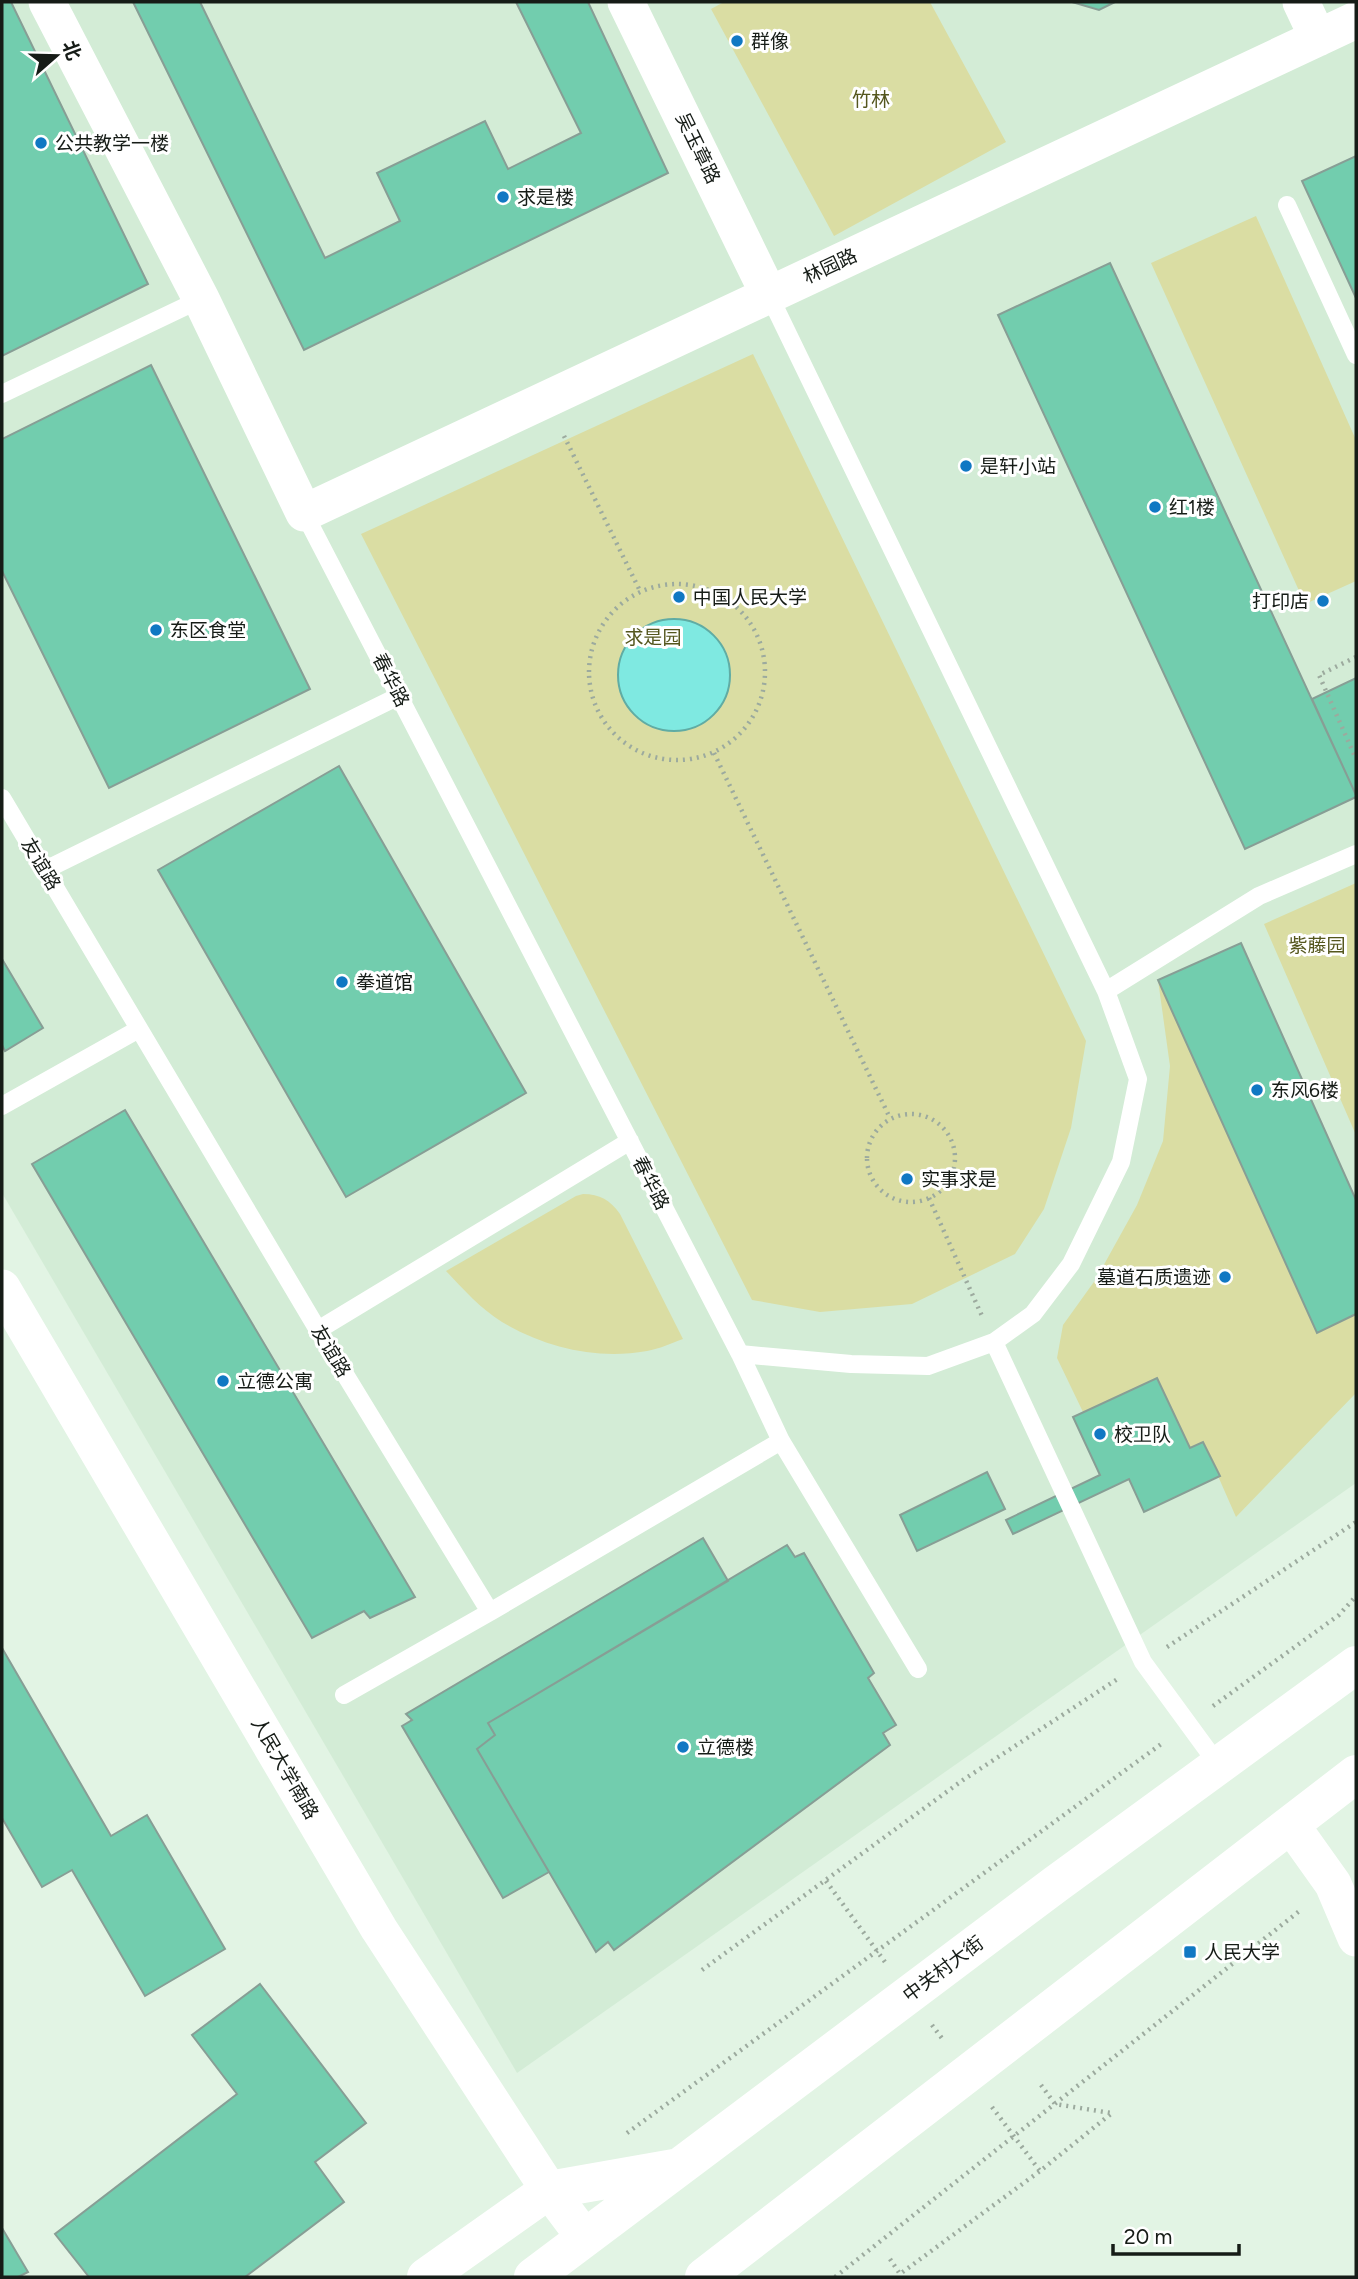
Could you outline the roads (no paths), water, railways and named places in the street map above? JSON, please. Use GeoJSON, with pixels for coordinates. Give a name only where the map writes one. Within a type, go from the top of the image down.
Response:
{"type":"FeatureCollection","features":[{"type":"Feature","properties":{"kind":"main road","name":"中关村大街"},"geometry":{"type":"LineString","coordinates":[[533,2277],[1056,1884],[1356,1665]]}},
{"type":"Feature","properties":{"kind":"main road"},"geometry":{"type":"LineString","coordinates":[[704,2277],[1356,1774]]}},
{"type":"Feature","properties":{"kind":"main road"},"geometry":{"type":"LineString","coordinates":[[426,2277],[549,2190],[680,2167]]}},
{"type":"Feature","properties":{"kind":"street","name":"春华路"},"geometry":{"type":"LineString","coordinates":[[47,2],[201,299],[304,513]]}},
{"type":"Feature","properties":{"kind":"street","name":"吴玉章路"},"geometry":{"type":"LineString","coordinates":[[626,2],[769,295]]}},
{"type":"Feature","properties":{"kind":"street"},"geometry":{"type":"LineString","coordinates":[[1301,2],[1318,38]]}},
{"type":"Feature","properties":{"kind":"street","name":"林园路"},"geometry":{"type":"LineString","coordinates":[[304,513],[1356,20]]}},
{"type":"Feature","properties":{"kind":"street","name":"人民大学南路"},"geometry":{"type":"LineString","coordinates":[[2,1287],[379,1929],[549,2190],[585,2238]]}},
{"type":"Feature","properties":{"kind":"street"},"geometry":{"type":"LineString","coordinates":[[1291,1825],[1333,1884],[1356,1938]]}},
{"type":"Feature","properties":{"kind":"lane"},"geometry":{"type":"LineString","coordinates":[[1287,205],[1356,355]]}},
{"type":"Feature","properties":{"kind":"lane"},"geometry":{"type":"LineString","coordinates":[[740,1354],[851,1364],[928,1366],[994,1342],[1033,1314],[1070,1264],[1121,1162],[1138,1079],[1106,991],[769,295]]}},
{"type":"Feature","properties":{"kind":"lane"},"geometry":{"type":"LineString","coordinates":[[2,394],[201,299]]}},
{"type":"Feature","properties":{"kind":"lane","name":"春华路"},"geometry":{"type":"LineString","coordinates":[[304,513],[740,1354],[781,1441],[918,1670]]}},
{"type":"Feature","properties":{"kind":"lane"},"geometry":{"type":"LineString","coordinates":[[45,870],[399,696]]}},
{"type":"Feature","properties":{"kind":"lane","name":"友谊路"},"geometry":{"type":"LineString","coordinates":[[2,798],[318,1330],[490,1612]]}},
{"type":"Feature","properties":{"kind":"lane"},"geometry":{"type":"LineString","coordinates":[[1106,991],[1259,896],[1356,854]]}},
{"type":"Feature","properties":{"kind":"lane"},"geometry":{"type":"LineString","coordinates":[[2,1106],[139,1029]]}},
{"type":"Feature","properties":{"kind":"lane"},"geometry":{"type":"LineString","coordinates":[[318,1330],[630,1142]]}},
{"type":"Feature","properties":{"kind":"lane"},"geometry":{"type":"LineString","coordinates":[[994,1342],[1143,1662],[1219,1766]]}},
{"type":"Feature","properties":{"kind":"lane"},"geometry":{"type":"LineString","coordinates":[[344,1695],[781,1441]]}},
{"type":"Feature","properties":{"kind":"water"},"geometry":{"type":"Polygon","coordinates":[[[674,619],[695,624],[713,636],[725,654],[730,675],[725,696],[713,714],[695,726],[674,731],[653,726],[635,714],[623,696],[618,675],[623,654],[635,636],[653,624],[674,619]]]}},
{"type":"Feature","properties":{"kind":"place","name":"群像"},"geometry":{"type":"Point","coordinates":[737,41]}},
{"type":"Feature","properties":{"kind":"place","name":"公共教学一楼"},"geometry":{"type":"Point","coordinates":[41,143]}},
{"type":"Feature","properties":{"kind":"place","name":"求是楼"},"geometry":{"type":"Point","coordinates":[503,197]}},
{"type":"Feature","properties":{"kind":"place","name":"是轩小站"},"geometry":{"type":"Point","coordinates":[966,466]}},
{"type":"Feature","properties":{"kind":"place","name":"红1楼"},"geometry":{"type":"Point","coordinates":[1155,507]}},
{"type":"Feature","properties":{"kind":"place","name":"中国人民大学"},"geometry":{"type":"Point","coordinates":[679,597]}},
{"type":"Feature","properties":{"kind":"place","name":"打印店"},"geometry":{"type":"Point","coordinates":[1323,601]}},
{"type":"Feature","properties":{"kind":"place","name":"东区食堂"},"geometry":{"type":"Point","coordinates":[156,630]}},
{"type":"Feature","properties":{"kind":"place","name":"拳道馆"},"geometry":{"type":"Point","coordinates":[342,982]}},
{"type":"Feature","properties":{"kind":"place","name":"东风6楼"},"geometry":{"type":"Point","coordinates":[1257,1090]}},
{"type":"Feature","properties":{"kind":"place","name":"实事求是"},"geometry":{"type":"Point","coordinates":[907,1179]}},
{"type":"Feature","properties":{"kind":"place","name":"墓道石质遗迹"},"geometry":{"type":"Point","coordinates":[1225,1277]}},
{"type":"Feature","properties":{"kind":"place","name":"立德公寓"},"geometry":{"type":"Point","coordinates":[223,1381]}},
{"type":"Feature","properties":{"kind":"place","name":"校卫队"},"geometry":{"type":"Point","coordinates":[1100,1434]}},
{"type":"Feature","properties":{"kind":"place","name":"立德楼"},"geometry":{"type":"Point","coordinates":[683,1747]}},
{"type":"Feature","properties":{"kind":"place","name":"人民大学"},"geometry":{"type":"Point","coordinates":[1190,1952]}},
{"type":"Feature","properties":{"kind":"park label","name":"竹林"},"geometry":{"type":"Point","coordinates":[871,99]}},
{"type":"Feature","properties":{"kind":"park label","name":"求是园"},"geometry":{"type":"Point","coordinates":[653,637]}},
{"type":"Feature","properties":{"kind":"park label","name":"紫藤园"},"geometry":{"type":"Point","coordinates":[1317,945]}}]}
